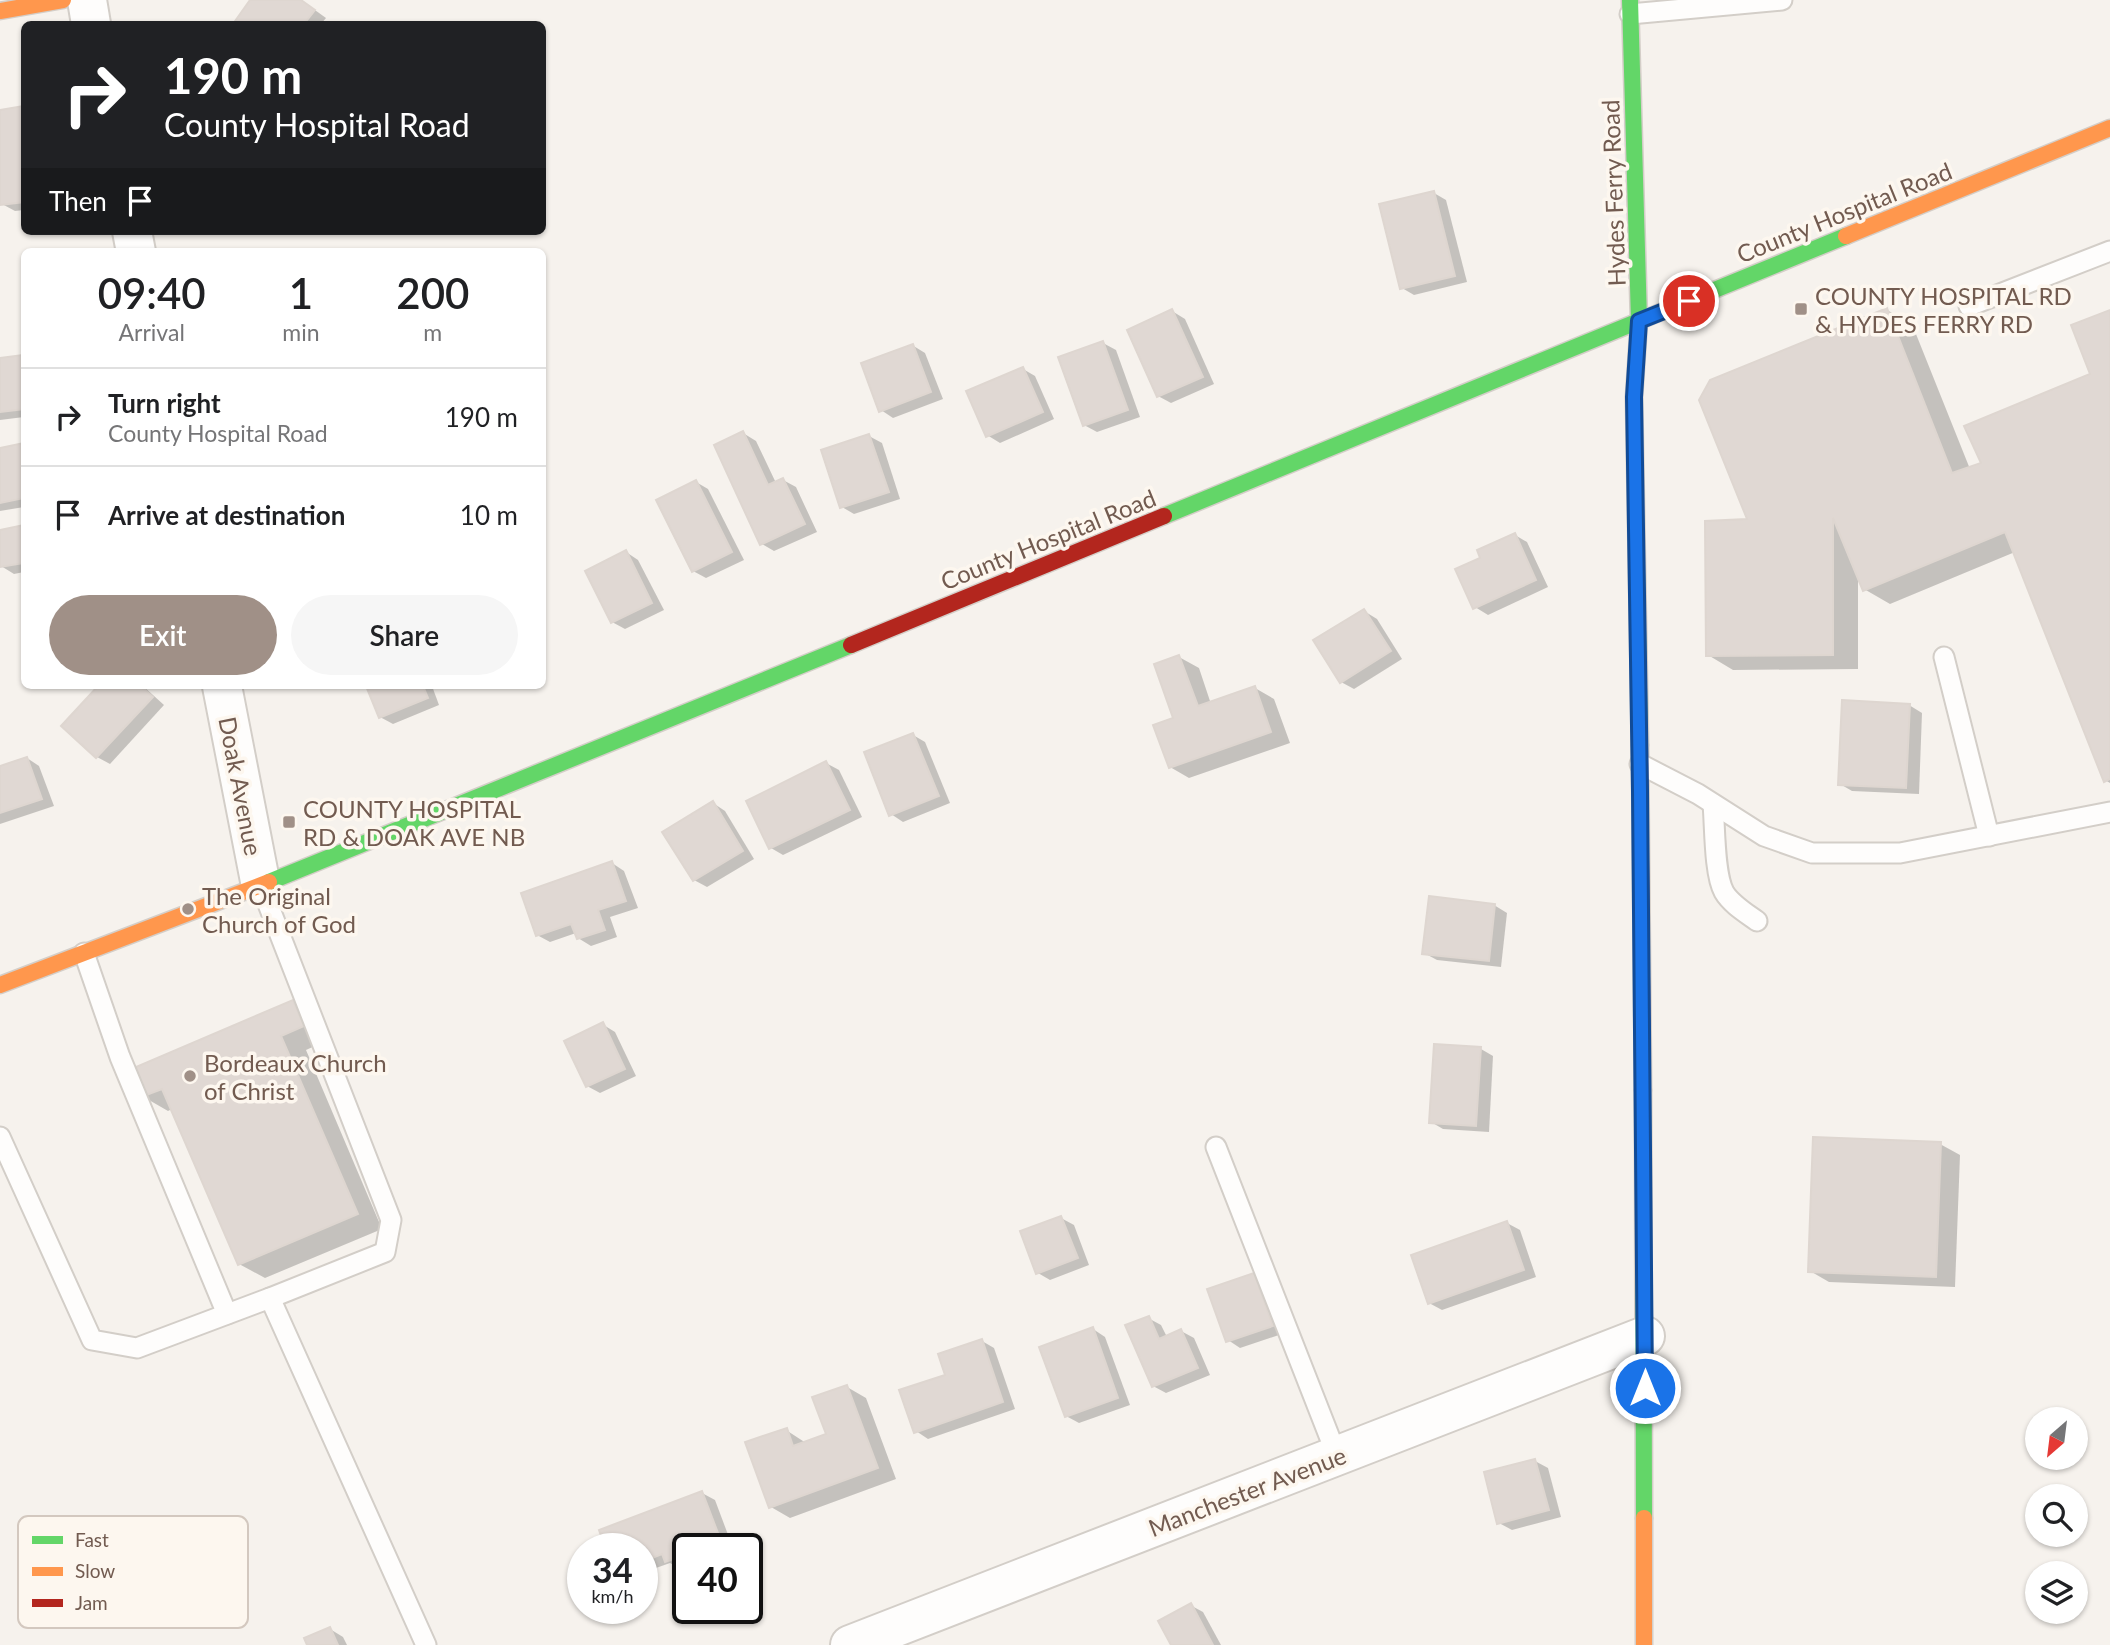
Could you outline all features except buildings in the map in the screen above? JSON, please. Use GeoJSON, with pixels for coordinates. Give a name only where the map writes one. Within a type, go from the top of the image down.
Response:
{"type":"FeatureCollection","features":[{"type":"Feature","properties":{"kind":"main road"},"geometry":{"type":"LineString","coordinates":[[0,11],[63,0]]}},
{"type":"Feature","properties":{"kind":"main road","name":"Hydes Ferry Road"},"geometry":{"type":"LineString","coordinates":[[1630,7],[1639,321],[1634,397],[1645,1336],[1644,1645]]}},
{"type":"Feature","properties":{"kind":"main road","name":"County Hospital Road"},"geometry":{"type":"LineString","coordinates":[[0,985],[261,886],[2110,128]]}},
{"type":"Feature","properties":{"kind":"street"},"geometry":{"type":"LineString","coordinates":[[86,0],[90,21]]}},
{"type":"Feature","properties":{"kind":"street","name":"Doak Avenue"},"geometry":{"type":"LineString","coordinates":[[223,689],[261,886]]}},
{"type":"Feature","properties":{"kind":"street","name":"Manchester Avenue"},"geometry":{"type":"LineString","coordinates":[[850,1645],[1645,1336]]}},
{"type":"Feature","properties":{"kind":"lane"},"geometry":{"type":"LineString","coordinates":[[1630,7],[1782,0]]}},
{"type":"Feature","properties":{"kind":"lane"},"geometry":{"type":"LineString","coordinates":[[1969,306],[2110,251]]}},
{"type":"Feature","properties":{"kind":"lane"},"geometry":{"type":"LineString","coordinates":[[1944,657],[1989,836]]}},
{"type":"Feature","properties":{"kind":"lane"},"geometry":{"type":"LineString","coordinates":[[1640,764],[1764,836],[1812,853],[1899,853],[2110,812]]}},
{"type":"Feature","properties":{"kind":"lane"},"geometry":{"type":"LineString","coordinates":[[1713,804],[1717,866],[1723,891],[1757,921]]}},
{"type":"Feature","properties":{"kind":"lane"},"geometry":{"type":"LineString","coordinates":[[0,1137],[92,1340],[137,1348],[385,1252],[391,1220],[261,886]]}},
{"type":"Feature","properties":{"kind":"lane"},"geometry":{"type":"LineString","coordinates":[[84,953],[120,1057],[227,1314]]}},
{"type":"Feature","properties":{"kind":"lane"},"geometry":{"type":"LineString","coordinates":[[1216,1147],[1337,1456]]}},
{"type":"Feature","properties":{"kind":"lane"},"geometry":{"type":"LineString","coordinates":[[270,1298],[426,1645]]}},
{"type":"Feature","properties":{"kind":"traffic: fast"},"geometry":{"type":"LineString","coordinates":[[1630,0],[1639,321],[1634,397],[1640,745]]}},
{"type":"Feature","properties":{"kind":"traffic: fast"},"geometry":{"type":"LineString","coordinates":[[1164,516],[1846,236]]}},
{"type":"Feature","properties":{"kind":"traffic: fast"},"geometry":{"type":"LineString","coordinates":[[269,882],[851,645]]}},
{"type":"Feature","properties":{"kind":"traffic: fast"},"geometry":{"type":"LineString","coordinates":[[1643,1090],[1644,1518]]}},
{"type":"Feature","properties":{"kind":"traffic: slow"},"geometry":{"type":"LineString","coordinates":[[0,11],[63,0]]}},
{"type":"Feature","properties":{"kind":"traffic: slow"},"geometry":{"type":"LineString","coordinates":[[1846,236],[2110,128]]}},
{"type":"Feature","properties":{"kind":"traffic: slow"},"geometry":{"type":"LineString","coordinates":[[0,985],[269,882]]}},
{"type":"Feature","properties":{"kind":"traffic: slow"},"geometry":{"type":"LineString","coordinates":[[1644,1518],[1644,1645]]}},
{"type":"Feature","properties":{"kind":"traffic: jam"},"geometry":{"type":"LineString","coordinates":[[851,645],[1164,516]]}},
{"type":"Feature","properties":{"kind":"traffic: jam"},"geometry":{"type":"LineString","coordinates":[[1640,745],[1643,1090]]}},
{"type":"Feature","properties":{"kind":"place","name":"COUNTY HOSPITAL RD & HYDES FERRY RD"},"geometry":{"type":"Point","coordinates":[1801,309]}},
{"type":"Feature","properties":{"kind":"place","name":"COUNTY HOSPITAL RD & DOAK AVE NB"},"geometry":{"type":"Point","coordinates":[289,822]}},
{"type":"Feature","properties":{"kind":"place","name":"The Original Church of God"},"geometry":{"type":"Point","coordinates":[188,909]}},
{"type":"Feature","properties":{"kind":"place","name":"Bordeaux Church of Christ"},"geometry":{"type":"Point","coordinates":[190,1076]}},
{"type":"Feature","properties":{"kind":"route"},"geometry":{"type":"LineString","coordinates":[[1645,1388],[1634,397],[1639,321],[1689,301]]}}]}
